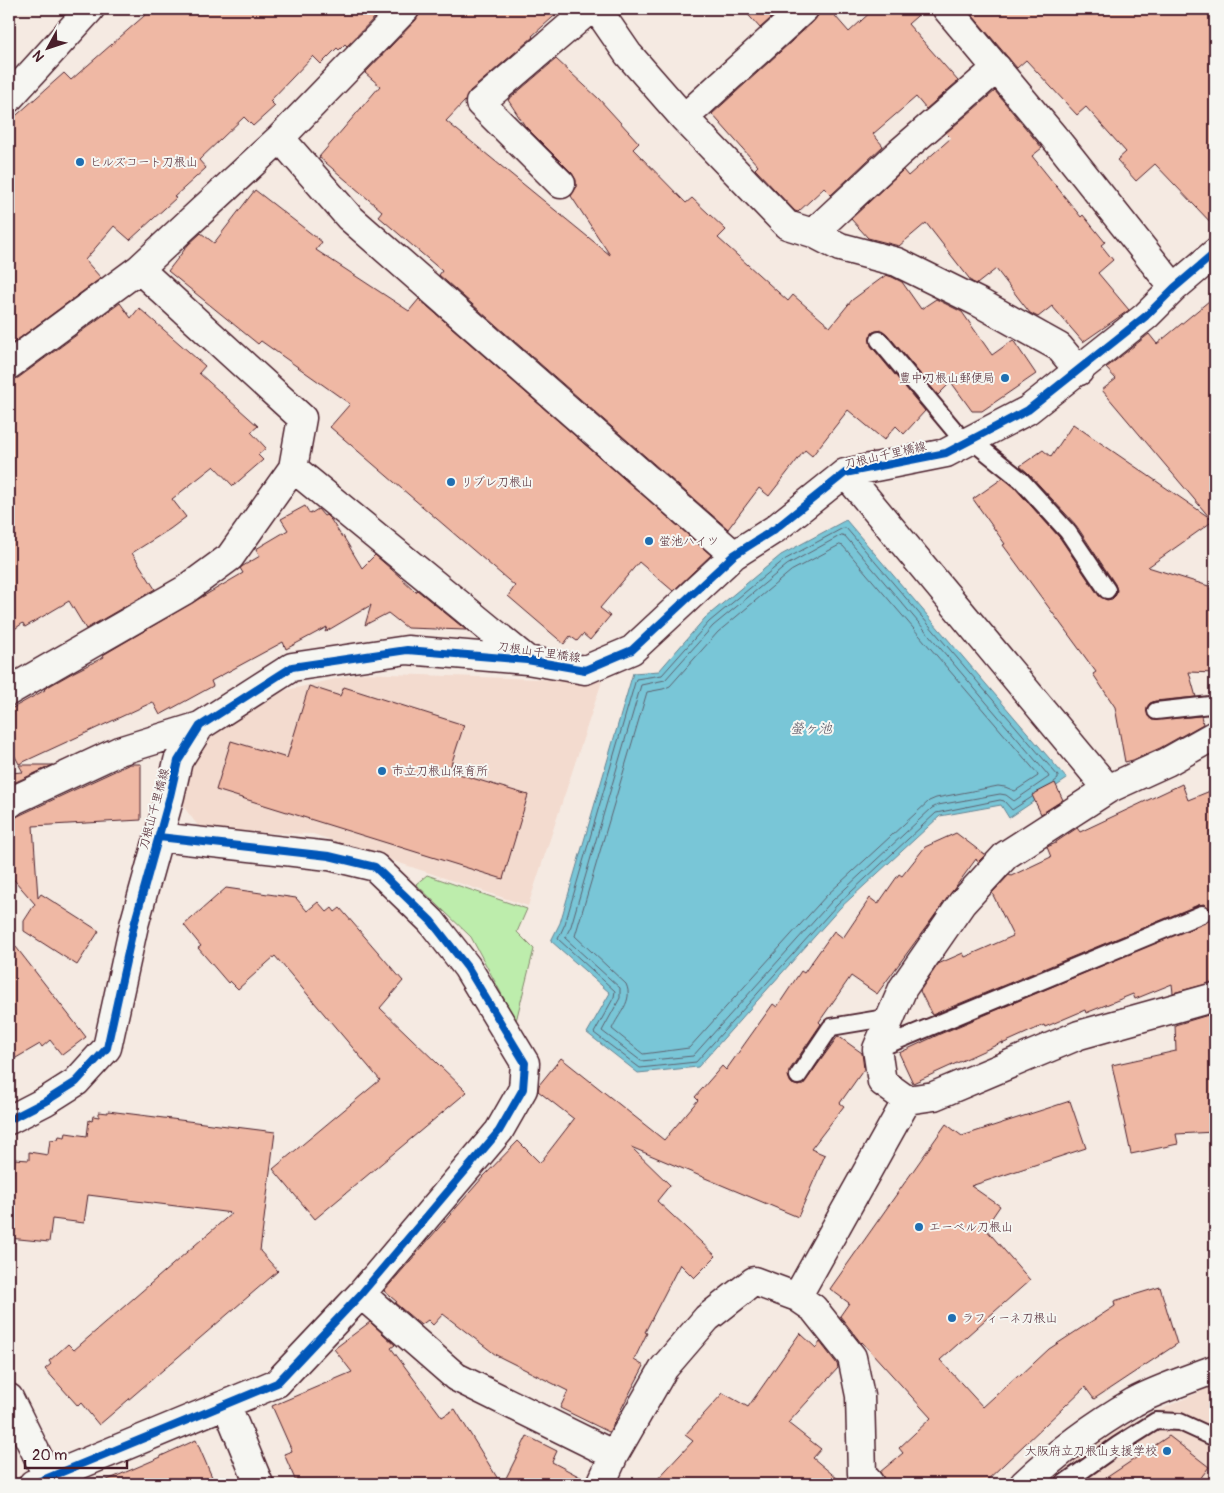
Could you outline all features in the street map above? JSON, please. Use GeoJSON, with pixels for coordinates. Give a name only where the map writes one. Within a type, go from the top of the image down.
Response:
{"type":"FeatureCollection","features":[{"type":"Feature","properties":{"kind":"street"},"geometry":{"type":"LineString","coordinates":[[9,98],[90,9]]}},
{"type":"Feature","properties":{"kind":"street"},"geometry":{"type":"LineString","coordinates":[[9,365],[139,269],[280,138],[405,9]]}},
{"type":"Feature","properties":{"kind":"street"},"geometry":{"type":"LineString","coordinates":[[560,184],[480,103],[590,9]]}},
{"type":"Feature","properties":{"kind":"street"},"geometry":{"type":"LineString","coordinates":[[598,9],[628,54],[684,118],[788,226],[813,233],[840,247],[897,262],[980,302],[1059,348],[1079,370]]}},
{"type":"Feature","properties":{"kind":"street"},"geometry":{"type":"LineString","coordinates":[[684,118],[804,9]]}},
{"type":"Feature","properties":{"kind":"street"},"geometry":{"type":"LineString","coordinates":[[955,12],[997,68],[1174,288]]}},
{"type":"Feature","properties":{"kind":"street"},"geometry":{"type":"LineString","coordinates":[[813,233],[899,153],[997,68]]}},
{"type":"Feature","properties":{"kind":"street"},"geometry":{"type":"LineString","coordinates":[[280,138],[349,217],[734,555]]}},
{"type":"Feature","properties":{"kind":"street","name":"刀根山千里橋線"},"geometry":{"type":"LineString","coordinates":[[9,1120],[46,1101],[76,1082],[107,1048],[134,925],[178,762],[200,726],[292,667],[407,650],[527,660],[585,670],[632,650],[734,555],[775,528],[845,473],[946,453],[1028,410],[1146,316],[1174,288],[1215,254]]}},
{"type":"Feature","properties":{"kind":"street"},"geometry":{"type":"LineString","coordinates":[[9,691],[185,590],[230,557],[294,468],[302,418],[139,269]]}},
{"type":"Feature","properties":{"kind":"street"},"geometry":{"type":"LineString","coordinates":[[294,468],[527,660]]}},
{"type":"Feature","properties":{"kind":"street"},"geometry":{"type":"LineString","coordinates":[[845,473],[1108,789]]}},
{"type":"Feature","properties":{"kind":"street"},"geometry":{"type":"LineString","coordinates":[[9,804],[120,751],[200,726]]}},
{"type":"Feature","properties":{"kind":"street"},"geometry":{"type":"LineString","coordinates":[[1215,735],[1166,762],[1108,789],[1006,855],[962,903],[903,988],[877,1050],[882,1082],[907,1100],[934,1096],[1079,1035],[1215,997]]}},
{"type":"Feature","properties":{"kind":"street"},"geometry":{"type":"LineString","coordinates":[[9,1398],[40,1481],[277,1383],[361,1294],[500,1131],[523,1089],[525,1063],[467,967],[431,921],[375,867],[329,856],[159,837]]}},
{"type":"Feature","properties":{"kind":"street"},"geometry":{"type":"LineString","coordinates":[[797,1297],[907,1100]]}},
{"type":"Feature","properties":{"kind":"street"},"geometry":{"type":"LineString","coordinates":[[601,1484],[614,1455],[664,1368],[707,1318],[754,1281],[797,1297],[813,1308],[852,1357],[860,1396],[862,1474],[870,1484]]}},
{"type":"Feature","properties":{"kind":"street"},"geometry":{"type":"LineString","coordinates":[[361,1294],[456,1377],[614,1455]]}},
{"type":"Feature","properties":{"kind":"street"},"geometry":{"type":"LineString","coordinates":[[1024,1484],[1049,1461],[1092,1429],[1135,1402],[1215,1369]]}},
{"type":"Feature","properties":{"kind":"street"},"geometry":{"type":"LineString","coordinates":[[226,1404],[259,1484]]}},
{"type":"Feature","properties":{"kind":"lane"},"geometry":{"type":"LineString","coordinates":[[879,340],[968,442],[1021,480],[1068,532],[1107,590]]}},
{"type":"Feature","properties":{"kind":"lane"},"geometry":{"type":"LineString","coordinates":[[1156,711],[1210,705],[1215,709]]}},
{"type":"Feature","properties":{"kind":"lane"},"geometry":{"type":"LineString","coordinates":[[877,1050],[1202,914]]}},
{"type":"Feature","properties":{"kind":"lane"},"geometry":{"type":"LineString","coordinates":[[798,1076],[831,1027],[891,1017]]}},
{"type":"Feature","properties":{"kind":"lane"},"geometry":{"type":"LineString","coordinates":[[1063,1484],[1156,1421],[1180,1422],[1215,1438]]}},
{"type":"Feature","properties":{"kind":"shaded area","name":"市立刀根山保育所"},"geometry":{"type":"Polygon","coordinates":[[[361,673],[602,681],[528,906],[313,834],[202,831],[179,801],[204,740],[283,691],[361,673]]]}},
{"type":"Feature","properties":{"kind":"shaded area"},"geometry":{"type":"Polygon","coordinates":[[[1215,1385],[1215,1484],[1040,1484],[1100,1437],[1215,1385]]]}},
{"type":"Feature","properties":{"kind":"green space"},"geometry":{"type":"Polygon","coordinates":[[[427,875],[527,909],[517,932],[534,949],[516,1021],[471,937],[416,884],[427,875]]]}},
{"type":"Feature","properties":{"kind":"water","name":"螢ヶ池"},"geometry":{"type":"Polygon","coordinates":[[[846,520],[1067,779],[1009,818],[1001,805],[940,816],[840,908],[698,1067],[638,1073],[587,1033],[610,993],[551,941],[560,923],[633,673],[659,671],[705,618],[781,555],[846,520]]]}},
{"type":"Feature","properties":{"kind":"building"},"geometry":{"type":"Polygon","coordinates":[[[152,9],[383,9],[347,46],[345,44],[339,50],[337,48],[321,64],[313,56],[270,101],[275,106],[253,126],[244,117],[199,160],[206,168],[130,240],[114,226],[85,260],[101,278],[9,346],[9,122],[64,73],[71,80],[152,9]]]}},
{"type":"Feature","properties":{"kind":"building"},"geometry":{"type":"Polygon","coordinates":[[[420,9],[562,9],[533,37],[470,91],[465,101],[446,121],[610,255],[571,196],[576,188],[576,180],[572,173],[525,126],[508,100],[556,59],[599,99],[639,143],[633,149],[686,203],[692,198],[726,230],[718,238],[788,301],[793,295],[830,327],[852,300],[886,275],[902,282],[921,309],[936,299],[962,312],[992,355],[1013,340],[1036,374],[982,411],[972,411],[951,382],[938,395],[887,334],[882,330],[873,332],[870,337],[871,346],[925,411],[904,434],[896,426],[884,440],[848,410],[812,456],[805,450],[769,496],[759,488],[728,529],[439,275],[442,271],[378,216],[382,211],[319,157],[380,86],[365,73],[416,20],[420,9]]]}},
{"type":"Feature","properties":{"kind":"building"},"geometry":{"type":"Polygon","coordinates":[[[743,9],[781,9],[760,28],[743,9]]]}},
{"type":"Feature","properties":{"kind":"building"},"geometry":{"type":"Polygon","coordinates":[[[819,9],[829,9],[849,32],[874,9],[925,9],[908,24],[958,81],[926,109],[916,97],[873,134],[883,146],[831,195],[824,188],[798,212],[755,169],[758,166],[712,114],[814,21],[819,14],[819,9]]]}},
{"type":"Feature","properties":{"kind":"building"},"geometry":{"type":"Polygon","coordinates":[[[967,9],[1215,9],[1215,227],[1155,164],[1136,181],[1117,160],[1126,152],[1086,107],[1077,115],[1026,60],[1017,68],[967,9]]]}},
{"type":"Feature","properties":{"kind":"building"},"geometry":{"type":"Polygon","coordinates":[[[995,91],[1042,148],[1032,156],[1081,217],[1083,215],[1105,242],[1101,245],[1113,260],[1098,273],[1129,310],[1083,342],[1052,306],[1038,317],[1030,313],[996,269],[977,284],[972,282],[926,223],[899,246],[868,238],[851,219],[903,170],[908,176],[951,138],[946,133],[995,91]]]}},
{"type":"Feature","properties":{"kind":"building"},"geometry":{"type":"Polygon","coordinates":[[[255,190],[322,242],[316,250],[409,311],[419,299],[711,555],[673,591],[639,562],[600,608],[610,616],[590,640],[583,634],[577,641],[570,636],[564,644],[508,596],[515,586],[330,427],[350,404],[261,341],[258,344],[168,271],[188,245],[201,233],[214,243],[255,190]]]}},
{"type":"Feature","properties":{"kind":"building"},"geometry":{"type":"Polygon","coordinates":[[[1215,296],[1215,524],[1213,521],[1148,567],[1215,588],[1215,673],[1189,672],[1196,697],[1155,701],[1147,707],[1148,716],[1152,720],[1201,716],[1203,724],[1160,748],[1125,762],[1115,707],[1093,674],[1096,672],[1003,545],[1005,544],[973,499],[1003,478],[1014,487],[1060,538],[1099,596],[1107,600],[1112,599],[1116,595],[1115,584],[1076,525],[1020,466],[1043,450],[1051,457],[1073,424],[1210,518],[1102,390],[1116,379],[1106,368],[1149,334],[1157,344],[1215,296]]]}},
{"type":"Feature","properties":{"kind":"building"},"geometry":{"type":"Polygon","coordinates":[[[120,303],[131,318],[139,308],[205,366],[199,373],[258,426],[251,432],[266,448],[258,455],[263,460],[233,486],[214,466],[172,499],[186,517],[132,553],[155,589],[86,629],[69,601],[25,627],[23,623],[9,633],[9,380],[18,378],[120,303]]]}},
{"type":"Feature","properties":{"kind":"building"},"geometry":{"type":"Polygon","coordinates":[[[305,506],[310,514],[318,509],[331,520],[362,568],[375,555],[416,592],[417,590],[466,630],[407,628],[388,613],[365,625],[371,605],[325,632],[327,627],[286,649],[283,642],[211,681],[213,686],[160,715],[153,702],[19,764],[9,745],[9,710],[74,672],[104,657],[103,655],[243,573],[240,568],[260,556],[256,549],[288,530],[281,519],[305,506]]]}},
{"type":"Feature","properties":{"kind":"building"},"geometry":{"type":"Polygon","coordinates":[[[309,686],[340,696],[344,687],[464,725],[449,771],[528,795],[503,879],[216,790],[231,741],[287,758],[309,686]]]}},
{"type":"Feature","properties":{"kind":"building"},"geometry":{"type":"Polygon","coordinates":[[[130,764],[141,764],[141,820],[33,826],[38,898],[41,894],[99,931],[77,965],[24,931],[24,921],[35,904],[9,874],[9,819],[130,764]]]}},
{"type":"Feature","properties":{"kind":"building"},"geometry":{"type":"Polygon","coordinates":[[[19,765],[53,765],[9,785],[9,773],[23,772],[19,765]]]}},
{"type":"Feature","properties":{"kind":"building"},"geometry":{"type":"Polygon","coordinates":[[[1055,783],[1063,800],[1041,814],[1032,795],[1055,783]]]}},
{"type":"Feature","properties":{"kind":"building"},"geometry":{"type":"Polygon","coordinates":[[[1182,784],[1188,800],[1215,789],[1215,982],[1173,993],[1172,984],[1135,999],[1133,994],[1086,1013],[1085,1010],[1045,1027],[1044,1025],[1002,1044],[1003,1042],[913,1083],[899,1053],[1210,920],[1211,910],[1204,904],[1198,905],[932,1015],[920,991],[938,964],[963,953],[965,957],[1013,936],[992,893],[1009,875],[1011,876],[1051,857],[1047,847],[1077,828],[1080,832],[1182,784]]]}},
{"type":"Feature","properties":{"kind":"building"},"geometry":{"type":"Polygon","coordinates":[[[956,833],[985,855],[978,862],[976,859],[877,994],[851,976],[819,1022],[821,1024],[789,1071],[788,1076],[792,1084],[803,1085],[838,1036],[862,1053],[864,1069],[840,1103],[844,1106],[811,1149],[825,1155],[798,1217],[631,1147],[670,1185],[657,1201],[716,1256],[694,1278],[680,1264],[645,1332],[647,1333],[634,1360],[644,1366],[609,1432],[560,1408],[568,1391],[496,1355],[443,1314],[433,1325],[428,1320],[421,1325],[384,1291],[483,1177],[518,1141],[540,1163],[574,1119],[538,1091],[539,1085],[561,1058],[664,1140],[698,1100],[695,1097],[722,1066],[726,1070],[773,1004],[777,1007],[801,971],[804,973],[834,931],[843,938],[870,898],[878,904],[899,874],[902,876],[925,847],[956,833]]]}},
{"type":"Feature","properties":{"kind":"building"},"geometry":{"type":"Polygon","coordinates":[[[226,888],[296,898],[307,911],[318,902],[327,912],[332,908],[335,912],[340,908],[403,981],[380,1008],[467,1092],[315,1219],[273,1169],[380,1080],[275,956],[238,989],[230,981],[228,983],[198,948],[201,946],[184,925],[226,888]]]}},
{"type":"Feature","properties":{"kind":"building"},"geometry":{"type":"Polygon","coordinates":[[[9,938],[86,1037],[62,1055],[50,1040],[42,1047],[40,1044],[9,1062],[9,938]]]}},
{"type":"Feature","properties":{"kind":"building"},"geometry":{"type":"Polygon","coordinates":[[[1215,1013],[1215,1132],[1176,1134],[1178,1144],[1131,1154],[1112,1065],[1176,1051],[1175,1025],[1215,1013]]]}},
{"type":"Feature","properties":{"kind":"building"},"geometry":{"type":"Polygon","coordinates":[[[1070,1101],[1086,1148],[971,1186],[1000,1206],[985,1228],[1030,1280],[940,1360],[983,1407],[1049,1349],[1115,1306],[1114,1301],[1160,1287],[1177,1344],[1094,1399],[1085,1387],[983,1484],[885,1484],[880,1472],[903,1453],[899,1448],[931,1418],[861,1343],[840,1316],[849,1303],[830,1289],[946,1124],[962,1136],[1070,1101]]]}},
{"type":"Feature","properties":{"kind":"building"},"geometry":{"type":"Polygon","coordinates":[[[108,1111],[275,1132],[260,1251],[278,1271],[99,1425],[81,1403],[78,1406],[45,1369],[51,1364],[49,1361],[68,1344],[74,1350],[232,1213],[88,1195],[84,1223],[52,1219],[49,1242],[9,1238],[9,1175],[13,1176],[15,1159],[29,1160],[29,1152],[48,1155],[50,1140],[58,1139],[59,1136],[65,1137],[66,1133],[87,1136],[89,1120],[92,1121],[93,1116],[99,1117],[99,1112],[108,1113],[108,1111]]]}},
{"type":"Feature","properties":{"kind":"building"},"geometry":{"type":"Polygon","coordinates":[[[370,1322],[395,1345],[391,1348],[442,1417],[455,1409],[501,1484],[297,1484],[284,1454],[292,1451],[272,1406],[352,1372],[334,1349],[370,1322]]]}},
{"type":"Feature","properties":{"kind":"building"},"geometry":{"type":"Polygon","coordinates":[[[800,1333],[816,1348],[820,1342],[838,1368],[788,1423],[821,1449],[813,1458],[844,1484],[653,1484],[693,1441],[685,1435],[723,1393],[748,1407],[800,1333]]]}},
{"type":"Feature","properties":{"kind":"building"},"geometry":{"type":"Polygon","coordinates":[[[527,1436],[557,1451],[552,1462],[586,1480],[586,1484],[503,1484],[527,1436]]]}},
{"type":"Feature","properties":{"kind":"building","name":"大阪府立刀根山支援学校"},"geometry":{"type":"Polygon","coordinates":[[[1169,1436],[1209,1467],[1196,1484],[1097,1484],[1169,1436]]]}},
{"type":"Feature","properties":{"kind":"building"},"geometry":{"type":"Polygon","coordinates":[[[196,1440],[215,1484],[98,1484],[161,1457],[196,1440]]]}},
{"type":"Feature","properties":{"kind":"cycle path"},"geometry":{"type":"LineString","coordinates":[[9,1120],[46,1101],[76,1082],[107,1048],[134,925],[178,761],[200,726],[292,667],[407,650],[527,660],[585,670],[632,650],[734,555],[775,529],[845,473],[946,453],[1028,410],[1146,316],[1174,288],[1215,253]]}},
{"type":"Feature","properties":{"kind":"cycle path"},"geometry":{"type":"LineString","coordinates":[[33,1484],[277,1383],[361,1294],[499,1131],[523,1089],[525,1063],[467,967],[431,921],[375,867],[329,856],[159,837]]}},
{"type":"Feature","properties":{"kind":"place","name":"ヒルズコート刀根山"},"geometry":{"type":"Point","coordinates":[80,162]}},
{"type":"Feature","properties":{"kind":"place","name":"豊中刀根山郵便局"},"geometry":{"type":"Point","coordinates":[1005,378]}},
{"type":"Feature","properties":{"kind":"place","name":"リブレ刀根山"},"geometry":{"type":"Point","coordinates":[451,482]}},
{"type":"Feature","properties":{"kind":"place","name":"蛍池ハイツ"},"geometry":{"type":"Point","coordinates":[649,541]}},
{"type":"Feature","properties":{"kind":"place","name":"市立刀根山保育所"},"geometry":{"type":"Point","coordinates":[382,771]}},
{"type":"Feature","properties":{"kind":"place","name":"エーベル刀根山"},"geometry":{"type":"Point","coordinates":[919,1227]}},
{"type":"Feature","properties":{"kind":"place","name":"ラフィーネ刀根山"},"geometry":{"type":"Point","coordinates":[952,1318]}},
{"type":"Feature","properties":{"kind":"place","name":"大阪府立刀根山支援学校"},"geometry":{"type":"Point","coordinates":[1167,1451]}}]}
